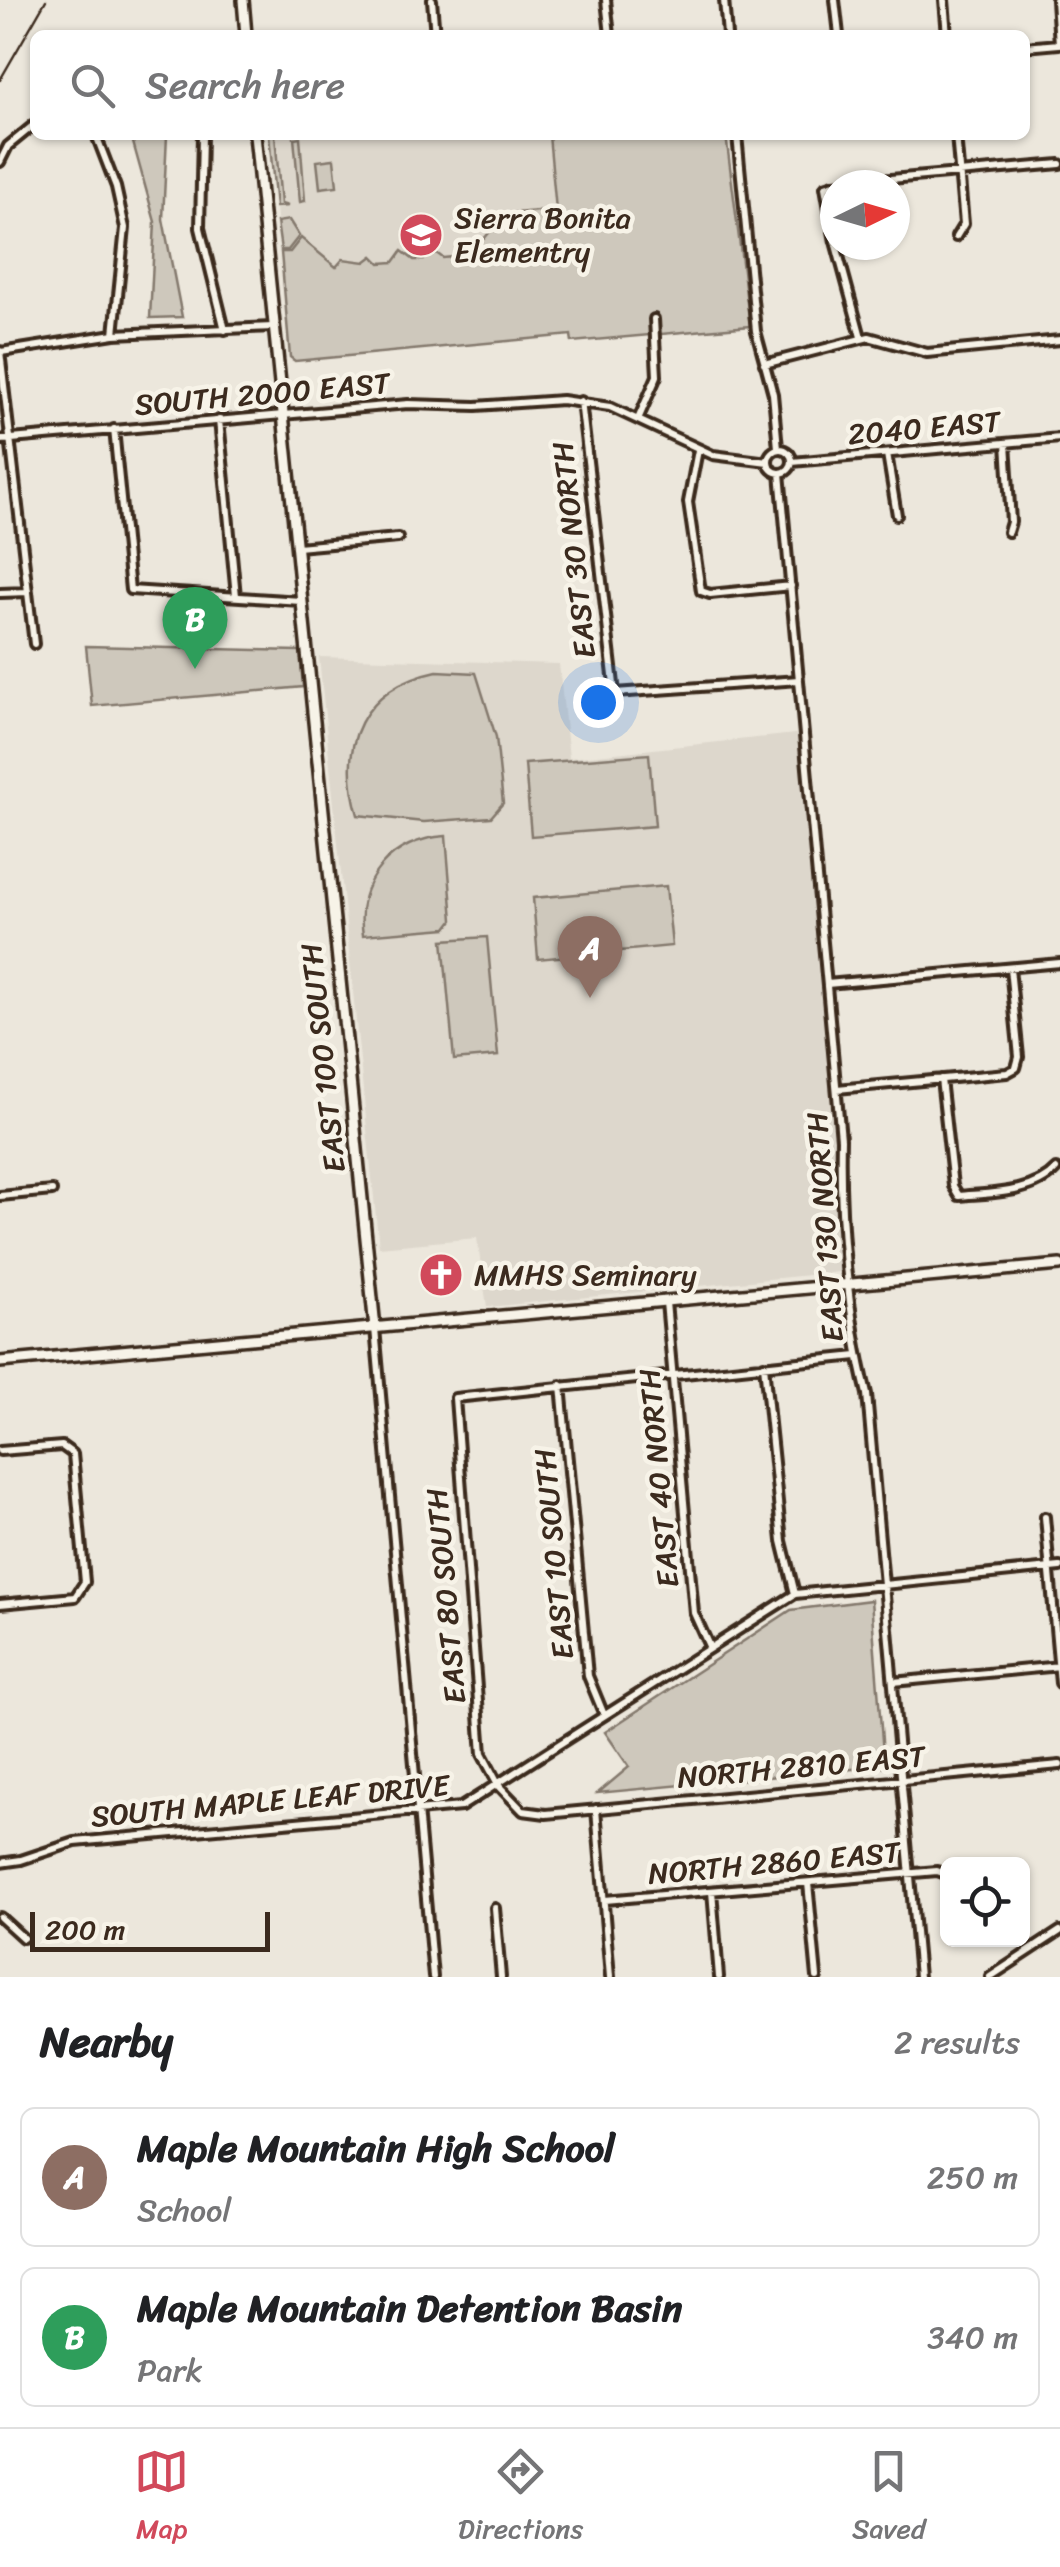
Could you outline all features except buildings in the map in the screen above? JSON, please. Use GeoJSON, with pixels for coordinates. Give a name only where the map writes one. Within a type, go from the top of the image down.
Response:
{"type":"FeatureCollection","features":[{"type":"Feature","properties":{"kind":"street"},"geometry":{"type":"LineString","coordinates":[[243,0],[246,30]]}},
{"type":"Feature","properties":{"kind":"street"},"geometry":{"type":"LineString","coordinates":[[432,0],[435,30]]}},
{"type":"Feature","properties":{"kind":"street"},"geometry":{"type":"LineString","coordinates":[[606,0],[609,30]]}},
{"type":"Feature","properties":{"kind":"street"},"geometry":{"type":"LineString","coordinates":[[724,0],[727,30]]}},
{"type":"Feature","properties":{"kind":"street"},"geometry":{"type":"LineString","coordinates":[[835,0],[838,30]]}},
{"type":"Feature","properties":{"kind":"street"},"geometry":{"type":"LineString","coordinates":[[944,0],[947,30]]}},
{"type":"Feature","properties":{"kind":"street"},"geometry":{"type":"LineString","coordinates":[[1030,47],[1059,44],[1056,0]]}},
{"type":"Feature","properties":{"kind":"street"},"geometry":{"type":"LineString","coordinates":[[0,162],[8,146],[30,128]]}},
{"type":"Feature","properties":{"kind":"street"},"geometry":{"type":"LineString","coordinates":[[98,140],[116,188],[125,228],[114,334]]}},
{"type":"Feature","properties":{"kind":"street"},"geometry":{"type":"LineString","coordinates":[[202,140],[200,228],[225,330]]}},
{"type":"Feature","properties":{"kind":"street","name":"EAST 100 SOUTH"},"geometry":{"type":"LineString","coordinates":[[255,140],[375,1328],[433,1977]]}},
{"type":"Feature","properties":{"kind":"street"},"geometry":{"type":"LineString","coordinates":[[737,140],[756,331],[773,394],[778,448]]}},
{"type":"Feature","properties":{"kind":"street"},"geometry":{"type":"LineString","coordinates":[[956,140],[964,224],[956,237]]}},
{"type":"Feature","properties":{"kind":"street"},"geometry":{"type":"LineString","coordinates":[[910,178],[1060,164]]}},
{"type":"Feature","properties":{"kind":"street"},"geometry":{"type":"LineString","coordinates":[[841,260],[861,337]]}},
{"type":"Feature","properties":{"kind":"street"},"geometry":{"type":"LineString","coordinates":[[638,418],[658,376],[654,319]]}},
{"type":"Feature","properties":{"kind":"street"},"geometry":{"type":"LineString","coordinates":[[34,644],[0,351],[114,334],[273,326]]}},
{"type":"Feature","properties":{"kind":"street"},"geometry":{"type":"LineString","coordinates":[[764,364],[861,337],[926,354],[1060,340]]}},
{"type":"Feature","properties":{"kind":"street","name":"SOUTH 2000 EAST"},"geometry":{"type":"LineString","coordinates":[[0,440],[408,404],[581,402],[638,418],[698,450],[768,462]]}},
{"type":"Feature","properties":{"kind":"street","name":"EAST 30 NORTH"},"geometry":{"type":"LineString","coordinates":[[581,402],[615,693],[799,680]]}},
{"type":"Feature","properties":{"kind":"street"},"geometry":{"type":"LineString","coordinates":[[219,420],[236,596]]}},
{"type":"Feature","properties":{"kind":"street"},"geometry":{"type":"LineString","coordinates":[[114,429],[130,590],[301,601]]}},
{"type":"Feature","properties":{"kind":"street","name":"2040 EAST"},"geometry":{"type":"LineString","coordinates":[[792,462],[1060,438]]}},
{"type":"Feature","properties":{"kind":"street"},"geometry":{"type":"LineString","coordinates":[[1006,443],[1011,522],[1008,532]]}},
{"type":"Feature","properties":{"kind":"street"},"geometry":{"type":"LineString","coordinates":[[778,448],[789,452],[792,462],[780,473],[768,462],[778,448]]}},
{"type":"Feature","properties":{"kind":"street"},"geometry":{"type":"LineString","coordinates":[[698,450],[688,502],[701,591],[791,586]]}},
{"type":"Feature","properties":{"kind":"street"},"geometry":{"type":"LineString","coordinates":[[886,454],[892,510],[897,516]]}},
{"type":"Feature","properties":{"kind":"street","name":"EAST 130 NORTH"},"geometry":{"type":"LineString","coordinates":[[780,473],[837,1089],[840,1184],[858,1356],[867,1394],[918,1977]]}},
{"type":"Feature","properties":{"kind":"street"},"geometry":{"type":"LineString","coordinates":[[297,547],[398,538]]}},
{"type":"Feature","properties":{"kind":"street"},"geometry":{"type":"LineString","coordinates":[[0,593],[28,592]]}},
{"type":"Feature","properties":{"kind":"street"},"geometry":{"type":"LineString","coordinates":[[827,984],[1060,964]]}},
{"type":"Feature","properties":{"kind":"street"},"geometry":{"type":"LineString","coordinates":[[837,1089],[1006,1073],[1016,1068],[1020,1057],[1010,968]]}},
{"type":"Feature","properties":{"kind":"street"},"geometry":{"type":"LineString","coordinates":[[941,1079],[953,1186],[959,1196],[1008,1191],[1047,1179],[1056,1168]]}},
{"type":"Feature","properties":{"kind":"street"},"geometry":{"type":"LineString","coordinates":[[0,1196],[52,1191]]}},
{"type":"Feature","properties":{"kind":"street"},"geometry":{"type":"LineString","coordinates":[[0,1362],[1060,1264]]}},
{"type":"Feature","properties":{"kind":"street","name":"EAST 40 NORTH"},"geometry":{"type":"LineString","coordinates":[[666,1302],[694,1613],[709,1646]]}},
{"type":"Feature","properties":{"kind":"street"},"geometry":{"type":"LineString","coordinates":[[561,1385],[858,1356]]}},
{"type":"Feature","properties":{"kind":"street"},"geometry":{"type":"LineString","coordinates":[[764,1365],[782,1541],[795,1594],[1060,1567]]}},
{"type":"Feature","properties":{"kind":"street","name":"EAST 80 SOUTH"},"geometry":{"type":"LineString","coordinates":[[499,1786],[482,1754],[454,1398],[561,1385]]}},
{"type":"Feature","properties":{"kind":"street","name":"EAST 10 SOUTH"},"geometry":{"type":"LineString","coordinates":[[561,1385],[588,1676],[604,1716]]}},
{"type":"Feature","properties":{"kind":"street"},"geometry":{"type":"LineString","coordinates":[[0,1451],[69,1449],[74,1457],[85,1582],[81,1593],[0,1604]]}},
{"type":"Feature","properties":{"kind":"street"},"geometry":{"type":"LineString","coordinates":[[1045,1517],[1060,1683]]}},
{"type":"Feature","properties":{"kind":"street","name":"SOUTH MAPLE LEAF DRIVE"},"geometry":{"type":"LineString","coordinates":[[0,1863],[75,1842],[460,1807],[499,1786],[634,1694],[795,1594]]}},
{"type":"Feature","properties":{"kind":"street"},"geometry":{"type":"LineString","coordinates":[[894,1682],[1059,1666]]}},
{"type":"Feature","properties":{"kind":"street","name":"NORTH 2810 EAST"},"geometry":{"type":"LineString","coordinates":[[499,1786],[523,1811],[546,1814],[1060,1765]]}},
{"type":"Feature","properties":{"kind":"street"},"geometry":{"type":"LineString","coordinates":[[596,1809],[610,1977]]}},
{"type":"Feature","properties":{"kind":"street","name":"NORTH 2860 EAST"},"geometry":{"type":"LineString","coordinates":[[604,1900],[910,1874],[940,1875]]}},
{"type":"Feature","properties":{"kind":"street"},"geometry":{"type":"LineString","coordinates":[[808,1882],[817,1977]]}},
{"type":"Feature","properties":{"kind":"street"},"geometry":{"type":"LineString","coordinates":[[712,1892],[719,1977]]}},
{"type":"Feature","properties":{"kind":"street"},"geometry":{"type":"LineString","coordinates":[[495,1908],[501,1977]]}},
{"type":"Feature","properties":{"kind":"street"},"geometry":{"type":"LineString","coordinates":[[0,1917],[23,1938]]}},
{"type":"Feature","properties":{"kind":"street"},"geometry":{"type":"LineString","coordinates":[[990,1977],[1060,1931]]}},
{"type":"Feature","properties":{"kind":"shaded area"},"geometry":{"type":"Polygon","coordinates":[[[132,140],[167,140],[163,219],[182,317],[150,318],[155,222],[132,140]]]}},
{"type":"Feature","properties":{"kind":"shaded area","name":"Sierra Bonita Elementry"},"geometry":{"type":"Polygon","coordinates":[[[269,140],[554,140],[572,335],[291,361],[269,140]]]}},
{"type":"Feature","properties":{"kind":"shaded area"},"geometry":{"type":"Polygon","coordinates":[[[269,140],[275,140],[281,204],[288,206],[276,207],[269,140]]]}},
{"type":"Feature","properties":{"kind":"shaded area"},"geometry":{"type":"Polygon","coordinates":[[[294,140],[300,140],[305,201],[300,202],[294,140]]]}},
{"type":"Feature","properties":{"kind":"shaded area"},"geometry":{"type":"Polygon","coordinates":[[[549,140],[727,140],[750,326],[572,342],[571,335],[295,361],[290,357],[281,252],[290,252],[301,238],[336,267],[343,259],[365,262],[373,256],[380,263],[394,262],[402,251],[414,260],[424,260],[431,249],[443,258],[453,257],[461,246],[472,253],[505,214],[548,210],[551,221],[557,221],[549,140]]]}},
{"type":"Feature","properties":{"kind":"shaded area"},"geometry":{"type":"Polygon","coordinates":[[[334,159],[337,186],[320,188],[317,161],[334,159]]]}},
{"type":"Feature","properties":{"kind":"shaded area"},"geometry":{"type":"Polygon","coordinates":[[[289,220],[299,236],[288,250],[281,250],[277,222],[289,220]]]}},
{"type":"Feature","properties":{"kind":"shaded area"},"geometry":{"type":"Polygon","coordinates":[[[86,646],[300,651],[303,687],[92,706],[86,646]]]}},
{"type":"Feature","properties":{"kind":"shaded area"},"geometry":{"type":"Polygon","coordinates":[[[319,657],[559,664],[569,758],[804,733],[850,1271],[487,1307],[477,1238],[379,1247],[319,657]]]}},
{"type":"Feature","properties":{"kind":"shaded area"},"geometry":{"type":"Polygon","coordinates":[[[437,671],[476,673],[496,737],[503,803],[491,817],[424,822],[358,815],[351,765],[362,722],[390,690],[437,671]]]}},
{"type":"Feature","properties":{"kind":"shaded area"},"geometry":{"type":"Polygon","coordinates":[[[649,754],[655,826],[531,836],[525,764],[649,754]]]}},
{"type":"Feature","properties":{"kind":"shaded area"},"geometry":{"type":"Polygon","coordinates":[[[446,836],[453,920],[447,928],[363,935],[365,897],[381,866],[409,845],[446,836]]]}},
{"type":"Feature","properties":{"kind":"shaded area"},"geometry":{"type":"Polygon","coordinates":[[[666,886],[672,946],[538,959],[533,898],[666,886]]]}},
{"type":"Feature","properties":{"kind":"shaded area"},"geometry":{"type":"Polygon","coordinates":[[[487,937],[498,1056],[454,1060],[443,940],[487,937]]]}},
{"type":"Feature","properties":{"kind":"shaded area"},"geometry":{"type":"Polygon","coordinates":[[[871,1600],[884,1766],[598,1793],[629,1767],[605,1732],[791,1610],[871,1600]]]}},
{"type":"Feature","properties":{"kind":"railway"},"geometry":{"type":"LineString","coordinates":[[0,80],[46,0]]}},
{"type":"Feature","properties":{"kind":"place","name":"Sierra Bonita Elementry"},"geometry":{"type":"Point","coordinates":[421,235]}},
{"type":"Feature","properties":{"kind":"place","name":"Maple Mountain Detention Basin"},"geometry":{"type":"Point","coordinates":[195,669]}},
{"type":"Feature","properties":{"kind":"place","name":"Maple Mountain High School"},"geometry":{"type":"Point","coordinates":[590,998]}},
{"type":"Feature","properties":{"kind":"place","name":"MMHS Seminary"},"geometry":{"type":"Point","coordinates":[441,1275]}}]}
